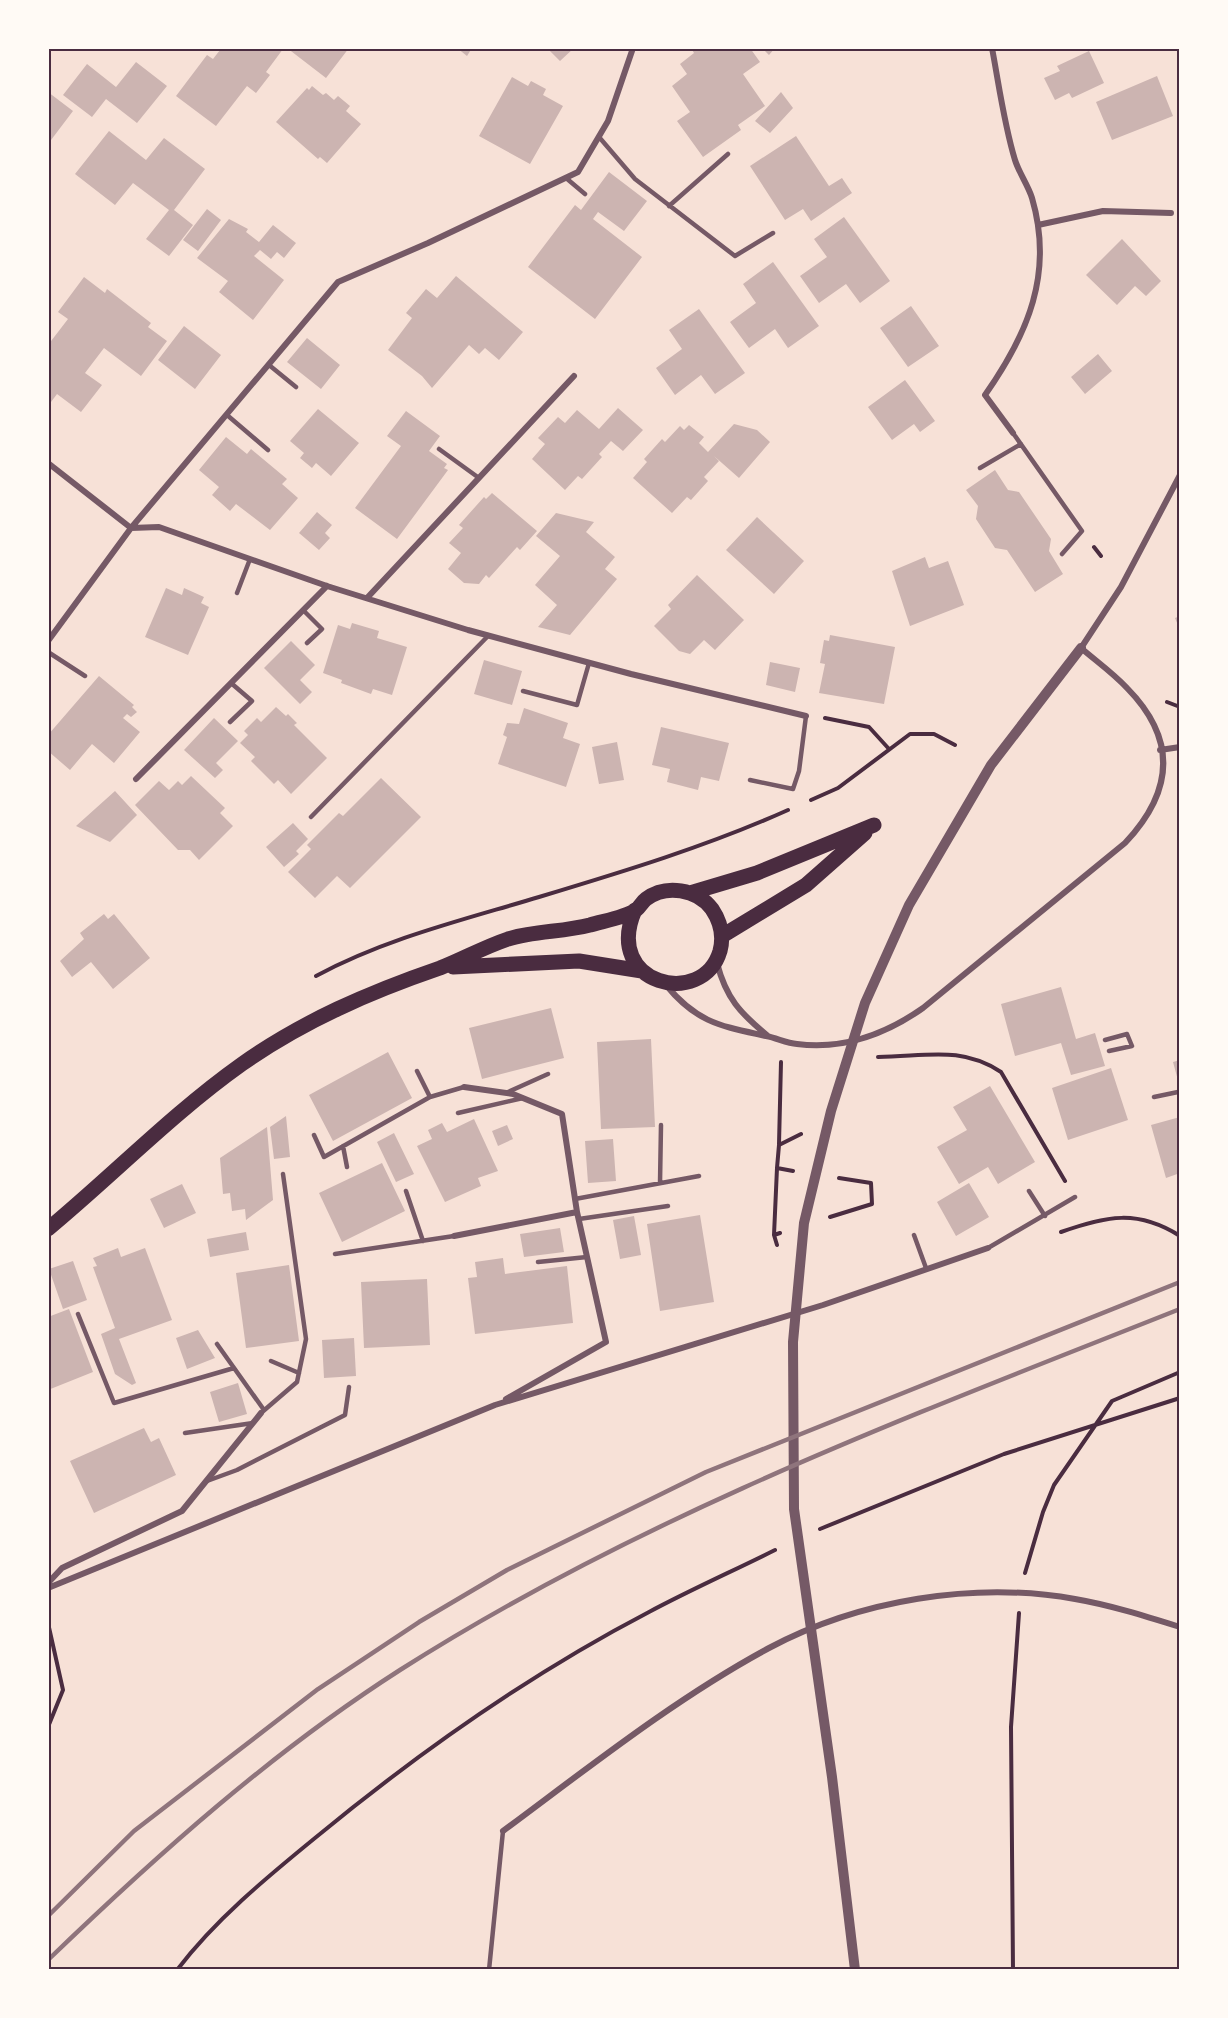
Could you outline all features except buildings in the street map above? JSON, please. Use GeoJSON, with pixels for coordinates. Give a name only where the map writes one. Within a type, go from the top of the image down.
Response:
{"type":"FeatureCollection","features":[{"type":"Feature","properties":{"kind":"main road"},"geometry":{"type":"LineString","coordinates":[[690,893],[757,873],[874,825],[806,885],[722,936]]}},
{"type":"Feature","properties":{"kind":"main road"},"geometry":{"type":"LineString","coordinates":[[672,890],[690,893],[708,904],[720,927],[722,936],[716,959],[711,968],[695,979],[681,983],[664,982],[648,976],[633,960],[628,946],[628,926],[635,910],[646,899],[658,893],[672,890]]}},
{"type":"Feature","properties":{"kind":"main road"},"geometry":{"type":"LineString","coordinates":[[48,1229],[198,1098],[243,1063],[346,1003],[509,939],[576,929],[635,910]]}},
{"type":"Feature","properties":{"kind":"main road"},"geometry":{"type":"LineString","coordinates":[[441,967],[579,961],[642,971]]}},
{"type":"Feature","properties":{"kind":"street"},"geometry":{"type":"LineString","coordinates":[[48,641],[131,528],[338,282],[428,243],[578,172],[608,121],[633,48]]}},
{"type":"Feature","properties":{"kind":"street"},"geometry":{"type":"LineString","coordinates":[[992,48],[1008,134],[1016,163],[1031,195],[1038,225],[1039,279],[1030,314],[1010,359],[985,395],[1013,433]]}},
{"type":"Feature","properties":{"kind":"street"},"geometry":{"type":"LineString","coordinates":[[1038,225],[1103,211],[1171,213]]}},
{"type":"Feature","properties":{"kind":"street"},"geometry":{"type":"LineString","coordinates":[[367,598],[573,376]]}},
{"type":"Feature","properties":{"kind":"street"},"geometry":{"type":"LineString","coordinates":[[48,463],[131,528],[159,527],[327,586],[488,636],[806,716]]}},
{"type":"Feature","properties":{"kind":"street"},"geometry":{"type":"LineString","coordinates":[[855,1970],[832,1777],[794,1509],[794,1330],[804,1223],[831,1111],[865,1003],[909,905],[991,765],[1081,648],[1121,587],[1180,475]]}},
{"type":"Feature","properties":{"kind":"street"},"geometry":{"type":"LineString","coordinates":[[136,779],[327,586]]}},
{"type":"Feature","properties":{"kind":"street"},"geometry":{"type":"LineString","coordinates":[[664,982],[683,1005],[705,1018],[732,1030],[768,1036],[799,1045],[862,1040],[888,1030],[923,1008],[1125,843],[1143,823],[1161,791],[1163,771],[1161,750],[1155,728],[1146,712],[1127,688],[1081,648]]}},
{"type":"Feature","properties":{"kind":"street"},"geometry":{"type":"LineString","coordinates":[[1161,750],[1180,747]]}},
{"type":"Feature","properties":{"kind":"street"},"geometry":{"type":"LineString","coordinates":[[716,959],[723,986],[731,999],[746,1018],[768,1036]]}},
{"type":"Feature","properties":{"kind":"street"},"geometry":{"type":"LineString","coordinates":[[465,1087],[523,1098],[562,1114],[578,1215],[606,1342],[495,1405]]}},
{"type":"Feature","properties":{"kind":"street"},"geometry":{"type":"LineString","coordinates":[[454,1236],[578,1215]]}},
{"type":"Feature","properties":{"kind":"street"},"geometry":{"type":"LineString","coordinates":[[48,1588],[495,1405],[823,1305],[988,1248]]}},
{"type":"Feature","properties":{"kind":"street"},"geometry":{"type":"LineString","coordinates":[[48,1583],[62,1568],[182,1511],[263,1412]]}},
{"type":"Feature","properties":{"kind":"street"},"geometry":{"type":"LineString","coordinates":[[503,1831],[714,1681],[771,1647],[829,1622],[892,1604],[954,1595],[1021,1594],[1101,1604],[1180,1627]]}},
{"type":"Feature","properties":{"kind":"lane"},"geometry":{"type":"LineString","coordinates":[[599,137],[635,179],[735,256],[772,233]]}},
{"type":"Feature","properties":{"kind":"lane"},"geometry":{"type":"LineString","coordinates":[[669,206],[728,154]]}},
{"type":"Feature","properties":{"kind":"lane"},"geometry":{"type":"LineString","coordinates":[[566,178],[585,194]]}},
{"type":"Feature","properties":{"kind":"lane"},"geometry":{"type":"LineString","coordinates":[[269,365],[296,387]]}},
{"type":"Feature","properties":{"kind":"lane"},"geometry":{"type":"LineString","coordinates":[[227,415],[268,450]]}},
{"type":"Feature","properties":{"kind":"lane"},"geometry":{"type":"LineString","coordinates":[[1013,433],[1083,531],[1062,554]]}},
{"type":"Feature","properties":{"kind":"lane"},"geometry":{"type":"LineString","coordinates":[[980,468],[1021,444]]}},
{"type":"Feature","properties":{"kind":"lane"},"geometry":{"type":"LineString","coordinates":[[438,448],[479,478]]}},
{"type":"Feature","properties":{"kind":"lane"},"geometry":{"type":"LineString","coordinates":[[237,593],[250,559]]}},
{"type":"Feature","properties":{"kind":"lane"},"geometry":{"type":"LineString","coordinates":[[303,610],[322,629],[307,643]]}},
{"type":"Feature","properties":{"kind":"lane"},"geometry":{"type":"LineString","coordinates":[[311,817],[488,636]]}},
{"type":"Feature","properties":{"kind":"lane"},"geometry":{"type":"LineString","coordinates":[[48,652],[85,676]]}},
{"type":"Feature","properties":{"kind":"lane"},"geometry":{"type":"LineString","coordinates":[[524,691],[577,705],[589,663]]}},
{"type":"Feature","properties":{"kind":"lane"},"geometry":{"type":"LineString","coordinates":[[230,722],[252,701],[231,682]]}},
{"type":"Feature","properties":{"kind":"lane"},"geometry":{"type":"LineString","coordinates":[[750,780],[793,789],[799,771],[806,716]]}},
{"type":"Feature","properties":{"kind":"lane"},"geometry":{"type":"LineString","coordinates":[[1105,1040],[1127,1034],[1132,1046],[1108,1051]]}},
{"type":"Feature","properties":{"kind":"lane"},"geometry":{"type":"LineString","coordinates":[[417,1071],[430,1097]]}},
{"type":"Feature","properties":{"kind":"lane"},"geometry":{"type":"LineString","coordinates":[[505,1093],[548,1074]]}},
{"type":"Feature","properties":{"kind":"lane"},"geometry":{"type":"LineString","coordinates":[[314,1134],[324,1157],[430,1097],[465,1087]]}},
{"type":"Feature","properties":{"kind":"lane"},"geometry":{"type":"LineString","coordinates":[[1154,1097],[1178,1092]]}},
{"type":"Feature","properties":{"kind":"lane"},"geometry":{"type":"LineString","coordinates":[[458,1113],[523,1098]]}},
{"type":"Feature","properties":{"kind":"lane"},"geometry":{"type":"LineString","coordinates":[[660,1183],[661,1125]]}},
{"type":"Feature","properties":{"kind":"lane"},"geometry":{"type":"LineString","coordinates":[[344,1146],[347,1167]]}},
{"type":"Feature","properties":{"kind":"lane"},"geometry":{"type":"LineString","coordinates":[[217,1344],[263,1412],[297,1382],[306,1339],[283,1174]]}},
{"type":"Feature","properties":{"kind":"lane"},"geometry":{"type":"LineString","coordinates":[[575,1199],[699,1176]]}},
{"type":"Feature","properties":{"kind":"lane"},"geometry":{"type":"LineString","coordinates":[[406,1191],[423,1241]]}},
{"type":"Feature","properties":{"kind":"lane"},"geometry":{"type":"LineString","coordinates":[[1029,1191],[1045,1216]]}},
{"type":"Feature","properties":{"kind":"lane"},"geometry":{"type":"LineString","coordinates":[[988,1248],[1075,1197]]}},
{"type":"Feature","properties":{"kind":"lane"},"geometry":{"type":"LineString","coordinates":[[578,1215],[668,1206]]}},
{"type":"Feature","properties":{"kind":"lane"},"geometry":{"type":"LineString","coordinates":[[914,1234],[926,1268]]}},
{"type":"Feature","properties":{"kind":"lane"},"geometry":{"type":"LineString","coordinates":[[335,1254],[454,1236]]}},
{"type":"Feature","properties":{"kind":"lane"},"geometry":{"type":"LineString","coordinates":[[538,1262],[587,1257]]}},
{"type":"Feature","properties":{"kind":"lane"},"geometry":{"type":"LineString","coordinates":[[78,1314],[114,1403],[234,1368]]}},
{"type":"Feature","properties":{"kind":"lane"},"geometry":{"type":"LineString","coordinates":[[271,1361],[299,1373]]}},
{"type":"Feature","properties":{"kind":"lane"},"geometry":{"type":"LineString","coordinates":[[205,1482],[237,1470],[345,1415],[349,1387]]}},
{"type":"Feature","properties":{"kind":"lane"},"geometry":{"type":"LineString","coordinates":[[185,1433],[253,1423]]}},
{"type":"Feature","properties":{"kind":"lane"},"geometry":{"type":"LineString","coordinates":[[489,1970],[503,1831]]}},
{"type":"Feature","properties":{"kind":"path"},"geometry":{"type":"LineString","coordinates":[[806,716],[869,727],[889,749]]}},
{"type":"Feature","properties":{"kind":"path"},"geometry":{"type":"LineString","coordinates":[[807,801],[838,788],[910,734],[934,734],[955,746]]}},
{"type":"Feature","properties":{"kind":"path"},"geometry":{"type":"LineString","coordinates":[[316,976],[402,938],[538,898],[699,845],[797,806]]}},
{"type":"Feature","properties":{"kind":"path"},"geometry":{"type":"LineString","coordinates":[[779,1145],[782,1041]]}},
{"type":"Feature","properties":{"kind":"path"},"geometry":{"type":"LineString","coordinates":[[868,1057],[951,1052],[985,1062],[1001,1072],[1075,1197]]}},
{"type":"Feature","properties":{"kind":"path"},"geometry":{"type":"LineString","coordinates":[[774,1235],[777,1168]]}},
{"type":"Feature","properties":{"kind":"path"},"geometry":{"type":"LineString","coordinates":[[1059,1233],[1101,1218],[1134,1217],[1163,1226],[1180,1236]]}},
{"type":"Feature","properties":{"kind":"path"},"geometry":{"type":"LineString","coordinates":[[1013,1970],[1011,1727],[1015,1645],[1028,1557],[1054,1485],[1112,1401],[1180,1372]]}},
{"type":"Feature","properties":{"kind":"path"},"geometry":{"type":"LineString","coordinates":[[815,1531],[1004,1454],[1180,1398]]}},
{"type":"Feature","properties":{"kind":"path"},"geometry":{"type":"LineString","coordinates":[[177,1970],[223,1920],[288,1861],[363,1798],[425,1753],[505,1697],[572,1656],[648,1612],[776,1549]]}},
{"type":"Feature","properties":{"kind":"path"},"geometry":{"type":"LineString","coordinates":[[48,1623],[63,1690],[48,1726]]}},
{"type":"Feature","properties":{"kind":"railway"},"geometry":{"type":"LineString","coordinates":[[48,1916],[134,1831],[318,1689],[419,1622],[507,1570],[706,1472],[1180,1282]]}},
{"type":"Feature","properties":{"kind":"railway"},"geometry":{"type":"LineString","coordinates":[[48,1960],[174,1843],[261,1770],[306,1735],[400,1670],[492,1614],[587,1563],[781,1471],[980,1388],[1180,1309]]}}]}
